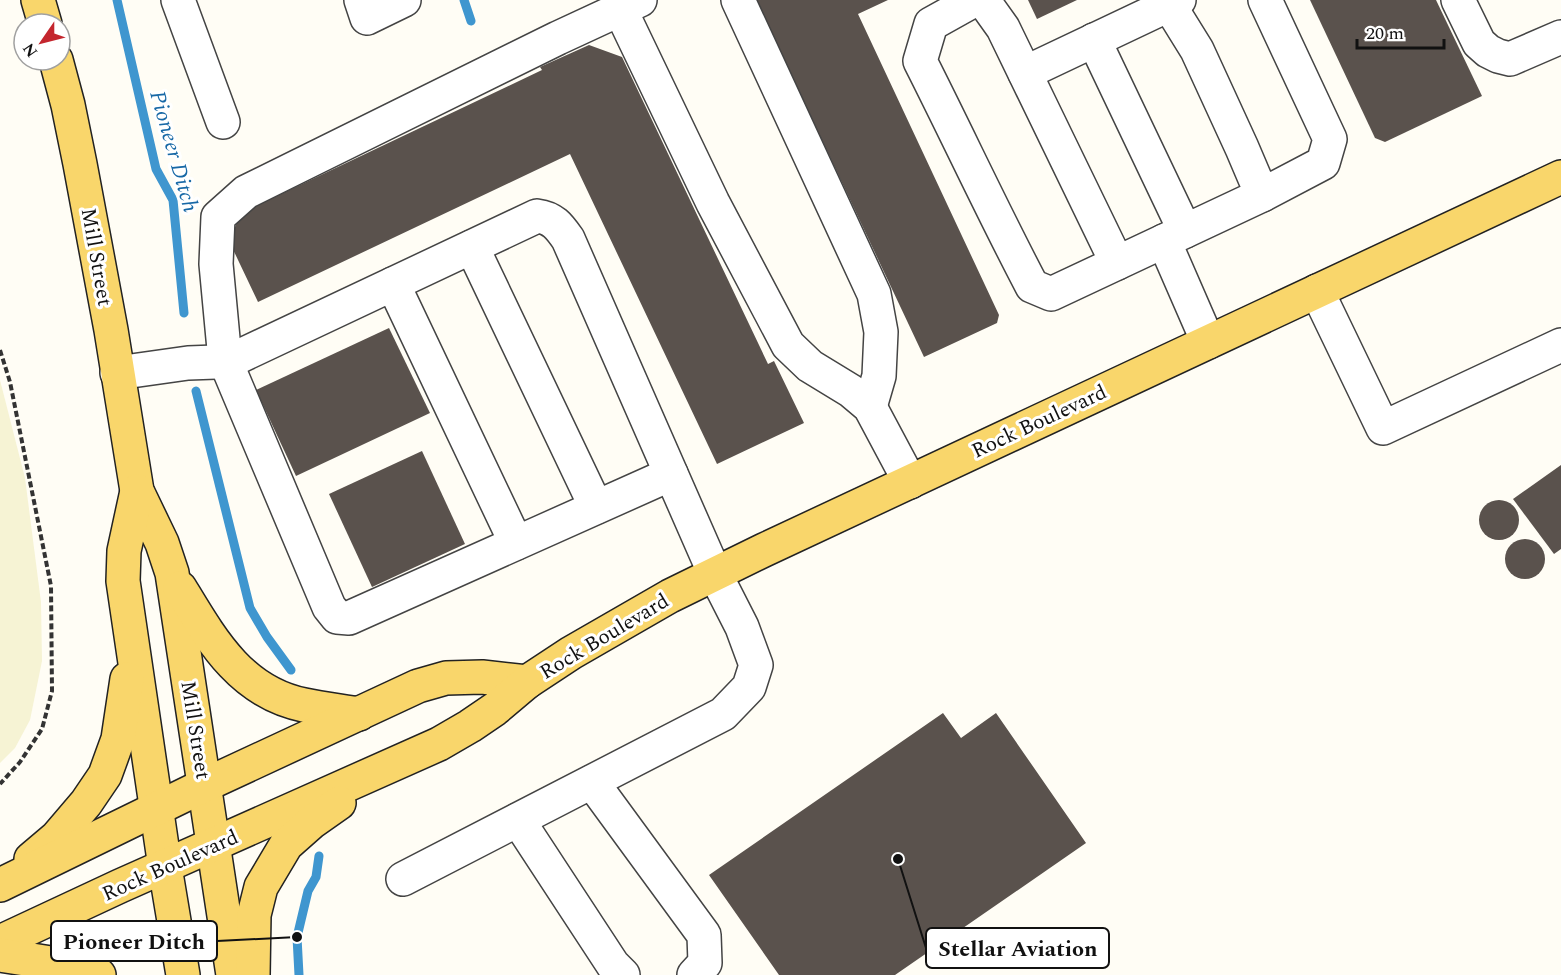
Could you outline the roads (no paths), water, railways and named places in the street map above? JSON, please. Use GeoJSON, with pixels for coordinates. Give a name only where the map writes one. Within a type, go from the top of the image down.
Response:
{"type":"FeatureCollection","features":[{"type":"Feature","properties":{"kind":"main road","name":"Mill Street"},"geometry":{"type":"LineString","coordinates":[[59,72],[80,164],[137,491],[162,543],[172,573],[233,975]]}},
{"type":"Feature","properties":{"kind":"main road","name":"Rock Boulevard"},"geometry":{"type":"LineString","coordinates":[[0,942],[439,744],[495,709],[527,682],[670,596],[1561,177]]}},
{"type":"Feature","properties":{"kind":"main road","name":"Mill Street"},"geometry":{"type":"LineString","coordinates":[[137,491],[124,551],[123,581],[183,975]]}},
{"type":"Feature","properties":{"kind":"main road"},"geometry":{"type":"LineString","coordinates":[[172,573],[206,631],[221,652],[243,675],[263,690],[283,699],[303,705],[359,714]]}},
{"type":"Feature","properties":{"kind":"main road"},"geometry":{"type":"LineString","coordinates":[[1,885],[57,837],[86,803],[105,775],[118,739],[132,647]]}},
{"type":"Feature","properties":{"kind":"main road","name":"Rock Boulevard"},"geometry":{"type":"LineString","coordinates":[[1,885],[205,785],[418,686],[446,678],[482,677],[527,682]]}},
{"type":"Feature","properties":{"kind":"main road"},"geometry":{"type":"LineString","coordinates":[[253,975],[254,915],[261,887],[286,845],[312,822],[388,767]]}},
{"type":"Feature","properties":{"kind":"main road"},"geometry":{"type":"LineString","coordinates":[[0,955],[70,966],[99,975]]}},
{"type":"Feature","properties":{"kind":"lane"},"geometry":{"type":"LineString","coordinates":[[178,0],[223,123]]}},
{"type":"Feature","properties":{"kind":"lane"},"geometry":{"type":"LineString","coordinates":[[361,0],[367,18],[404,0]]}},
{"type":"Feature","properties":{"kind":"lane"},"geometry":{"type":"LineString","coordinates":[[738,0],[874,294],[881,332],[879,376],[870,407]]}},
{"type":"Feature","properties":{"kind":"lane"},"geometry":{"type":"LineString","coordinates":[[974,0],[931,24],[920,61],[1032,286],[1051,294],[1262,195],[1323,163],[1330,139],[1265,0]]}},
{"type":"Feature","properties":{"kind":"lane"},"geometry":{"type":"LineString","coordinates":[[984,0],[1003,28],[1117,263]]}},
{"type":"Feature","properties":{"kind":"lane"},"geometry":{"type":"LineString","coordinates":[[1458,0],[1479,43],[1498,56],[1510,59],[1561,37]]}},
{"type":"Feature","properties":{"kind":"lane"},"geometry":{"type":"LineString","coordinates":[[1025,73],[1172,1],[1197,50],[1262,195]]}},
{"type":"Feature","properties":{"kind":"lane"},"geometry":{"type":"LineString","coordinates":[[671,474],[349,618],[338,617],[329,607],[225,360],[216,264],[218,217],[246,192],[630,5],[713,203],[788,345],[810,366],[851,391],[870,407],[910,482]]}},
{"type":"Feature","properties":{"kind":"lane"},"geometry":{"type":"LineString","coordinates":[[1094,40],[1174,236],[1208,342]]}},
{"type":"Feature","properties":{"kind":"lane"},"geometry":{"type":"LineString","coordinates":[[117,373],[188,363],[216,362],[238,357],[537,216],[549,218],[568,239],[715,574],[742,627],[756,665],[748,687],[723,714],[403,879]]}},
{"type":"Feature","properties":{"kind":"lane"},"geometry":{"type":"LineString","coordinates":[[472,247],[596,507]]}},
{"type":"Feature","properties":{"kind":"lane"},"geometry":{"type":"LineString","coordinates":[[393,284],[516,543]]}},
{"type":"Feature","properties":{"kind":"lane"},"geometry":{"type":"LineString","coordinates":[[1317,291],[1383,428],[1561,345]]}},
{"type":"Feature","properties":{"kind":"lane"},"geometry":{"type":"LineString","coordinates":[[592,782],[704,935],[705,963],[694,975]]}},
{"type":"Feature","properties":{"kind":"lane"},"geometry":{"type":"LineString","coordinates":[[518,820],[614,965],[623,975]]}},
{"type":"Feature","properties":{"kind":"waterway","name":"Pioneer Ditch"},"geometry":{"type":"LineString","coordinates":[[117,0],[156,169],[173,200],[184,313]]}},
{"type":"Feature","properties":{"kind":"waterway"},"geometry":{"type":"LineString","coordinates":[[464,0],[471,21]]}},
{"type":"Feature","properties":{"kind":"waterway","name":"Pioneer Ditch"},"geometry":{"type":"LineString","coordinates":[[196,391],[250,608],[267,637],[291,670]]}},
{"type":"Feature","properties":{"kind":"waterway","name":"Pioneer Ditch"},"geometry":{"type":"LineString","coordinates":[[299,975],[297,937],[308,891],[316,877],[319,856]]}},
{"type":"Feature","properties":{"kind":"place","name":"Stellar Aviation"},"geometry":{"type":"Point","coordinates":[898,859]}},
{"type":"Feature","properties":{"kind":"place","name":"Pioneer Ditch"},"geometry":{"type":"Point","coordinates":[297,937]}}]}
